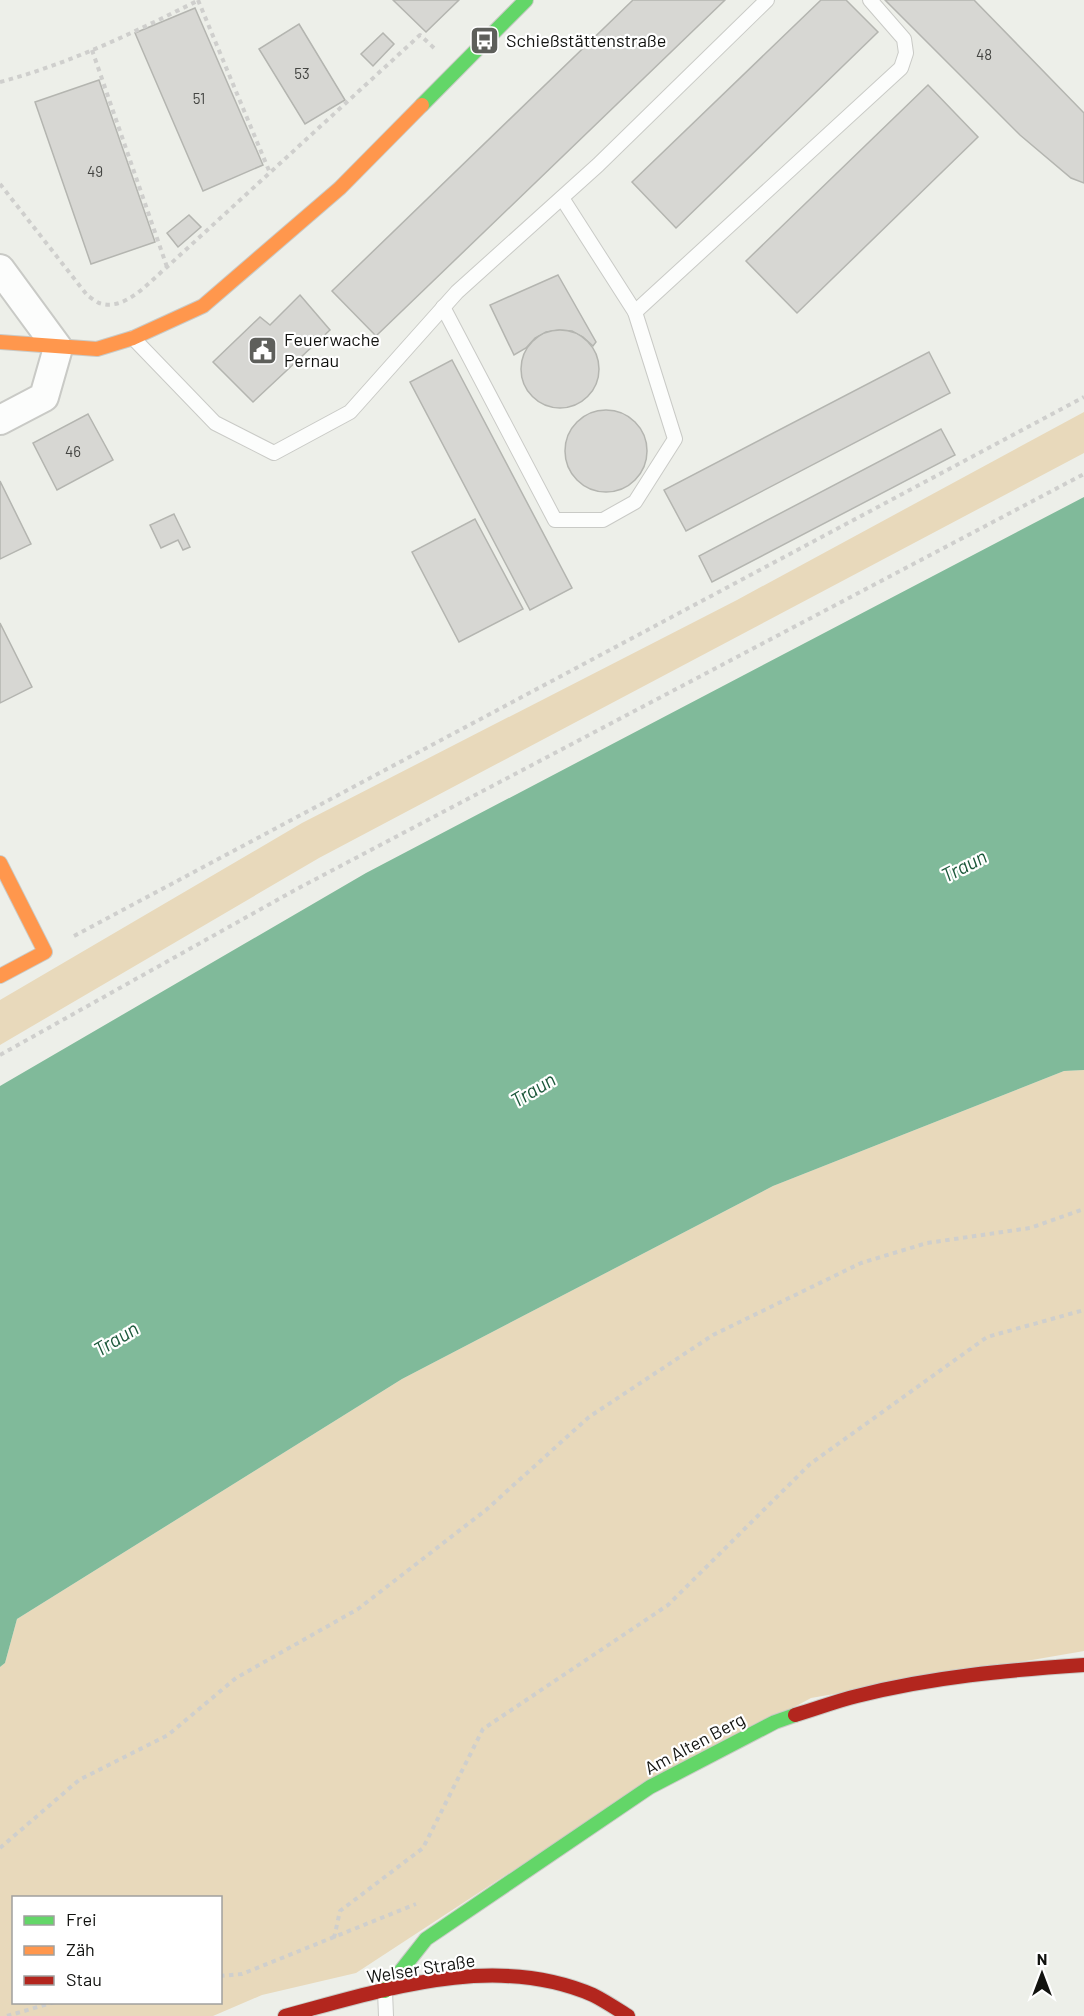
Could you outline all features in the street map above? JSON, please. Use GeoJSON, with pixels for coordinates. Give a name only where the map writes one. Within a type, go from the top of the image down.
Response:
{"type":"FeatureCollection","features":[{"type":"Feature","properties":{"kind":"street"},"geometry":{"type":"LineString","coordinates":[[0,342],[58,348],[97,349],[133,338],[203,306],[340,188],[526,0]]}},
{"type":"Feature","properties":{"kind":"street"},"geometry":{"type":"LineString","coordinates":[[0,269],[58,348]]}},
{"type":"Feature","properties":{"kind":"street"},"geometry":{"type":"LineString","coordinates":[[0,420],[44,397],[58,348]]}},
{"type":"Feature","properties":{"kind":"street"},"geometry":{"type":"LineString","coordinates":[[0,863],[45,952],[0,976]]}},
{"type":"Feature","properties":{"kind":"street","name":"Am Alten Berg"},"geometry":{"type":"LineString","coordinates":[[385,1991],[426,1939],[650,1787],[775,1722],[856,1696],[936,1679],[1084,1665]]}},
{"type":"Feature","properties":{"kind":"street","name":"Welser Straße"},"geometry":{"type":"LineString","coordinates":[[285,2016],[385,1991],[465,1976],[545,1981],[592,1995],[628,2016]]}},
{"type":"Feature","properties":{"kind":"lane"},"geometry":{"type":"LineString","coordinates":[[133,338],[215,423],[274,453],[350,412],[457,292],[562,198],[767,0]]}},
{"type":"Feature","properties":{"kind":"lane"},"geometry":{"type":"LineString","coordinates":[[635,312],[901,68],[906,53],[904,39],[870,0]]}},
{"type":"Feature","properties":{"kind":"lane"},"geometry":{"type":"LineString","coordinates":[[443,307],[555,520],[603,520],[635,502],[675,439],[635,312],[562,198]]}},
{"type":"Feature","properties":{"kind":"lane"},"geometry":{"type":"LineString","coordinates":[[385,1991],[386,2016]]}},
{"type":"Feature","properties":{"kind":"path"},"geometry":{"type":"LineString","coordinates":[[0,82],[29,75],[92,50],[199,0],[270,173]]}},
{"type":"Feature","properties":{"kind":"path"},"geometry":{"type":"LineString","coordinates":[[0,184],[87,295],[99,303],[125,302],[167,267],[420,34],[457,69]]}},
{"type":"Feature","properties":{"kind":"path"},"geometry":{"type":"LineString","coordinates":[[92,50],[167,267]]}},
{"type":"Feature","properties":{"kind":"path"},"geometry":{"type":"LineString","coordinates":[[45,952],[1084,397]]}},
{"type":"Feature","properties":{"kind":"path"},"geometry":{"type":"LineString","coordinates":[[0,1055],[295,890],[1084,474]]}},
{"type":"Feature","properties":{"kind":"path"},"geometry":{"type":"LineString","coordinates":[[0,1848],[79,1780],[168,1735],[236,1678],[358,1609],[486,1510],[589,1417],[713,1335],[861,1263],[927,1243],[1030,1228],[1084,1209]]}},
{"type":"Feature","properties":{"kind":"path"},"geometry":{"type":"LineString","coordinates":[[222,1976],[242,1974],[334,1938],[340,1911],[423,1848],[483,1729],[668,1605],[810,1464],[987,1337],[1084,1310]]}},
{"type":"Feature","properties":{"kind":"path"},"geometry":{"type":"LineString","coordinates":[[8,2016],[48,2004]]}},
{"type":"Feature","properties":{"kind":"shaded area"},"geometry":{"type":"Polygon","coordinates":[[[1084,412],[1084,453],[319,858],[0,1045],[0,1000],[302,823],[737,600],[1084,412]]]}},
{"type":"Feature","properties":{"kind":"shaded area"},"geometry":{"type":"Polygon","coordinates":[[[1084,1070],[1084,1651],[811,1698],[610,1807],[356,1973],[262,1995],[213,2016],[0,2016],[0,1667],[5,1663],[17,1619],[402,1379],[773,1186],[1064,1071],[1084,1070]]]}},
{"type":"Feature","properties":{"kind":"water","name":"Traun"},"geometry":{"type":"Polygon","coordinates":[[[1084,497],[1084,1070],[1064,1071],[773,1186],[402,1379],[17,1619],[5,1663],[0,1667],[0,1086],[366,873],[1084,497]]]}},
{"type":"Feature","properties":{"kind":"building"},"geometry":{"type":"Polygon","coordinates":[[[393,0],[459,0],[426,32],[393,0]]]}},
{"type":"Feature","properties":{"kind":"building"},"geometry":{"type":"Polygon","coordinates":[[[633,0],[725,0],[376,336],[332,291],[633,0]]]}},
{"type":"Feature","properties":{"kind":"building"},"geometry":{"type":"Polygon","coordinates":[[[821,0],[846,0],[878,32],[676,228],[632,182],[821,0]]]}},
{"type":"Feature","properties":{"kind":"building"},"geometry":{"type":"Polygon","coordinates":[[[885,0],[974,0],[1084,113],[1084,183],[1071,178],[1020,135],[885,0]]]}},
{"type":"Feature","properties":{"kind":"building"},"geometry":{"type":"Polygon","coordinates":[[[195,8],[263,165],[203,191],[135,33],[195,8]]]}},
{"type":"Feature","properties":{"kind":"building"},"geometry":{"type":"Polygon","coordinates":[[[299,24],[345,100],[305,124],[259,49],[299,24]]]}},
{"type":"Feature","properties":{"kind":"building"},"geometry":{"type":"Polygon","coordinates":[[[383,33],[394,44],[373,66],[361,54],[383,33]]]}},
{"type":"Feature","properties":{"kind":"building"},"geometry":{"type":"Polygon","coordinates":[[[99,80],[155,242],[91,264],[35,102],[99,80]]]}},
{"type":"Feature","properties":{"kind":"building"},"geometry":{"type":"Polygon","coordinates":[[[928,85],[978,137],[797,313],[746,261],[928,85]]]}},
{"type":"Feature","properties":{"kind":"building"},"geometry":{"type":"Polygon","coordinates":[[[189,215],[201,227],[178,247],[167,233],[189,215]]]}},
{"type":"Feature","properties":{"kind":"building"},"geometry":{"type":"Polygon","coordinates":[[[558,275],[596,342],[593,346],[572,331],[546,332],[514,355],[490,305],[558,275]]]}},
{"type":"Feature","properties":{"kind":"building"},"geometry":{"type":"Polygon","coordinates":[[[300,295],[330,330],[253,402],[213,362],[260,317],[270,325],[300,295]]]}},
{"type":"Feature","properties":{"kind":"building"},"geometry":{"type":"Polygon","coordinates":[[[560,330],[575,333],[588,341],[596,354],[599,369],[596,384],[588,397],[575,405],[560,408],[545,405],[532,397],[524,384],[521,369],[524,354],[532,341],[545,333],[560,330]]]}},
{"type":"Feature","properties":{"kind":"building"},"geometry":{"type":"Polygon","coordinates":[[[929,352],[950,393],[686,531],[664,490],[929,352]]]}},
{"type":"Feature","properties":{"kind":"building"},"geometry":{"type":"Polygon","coordinates":[[[452,360],[572,588],[530,610],[410,382],[452,360]]]}},
{"type":"Feature","properties":{"kind":"building"},"geometry":{"type":"Polygon","coordinates":[[[606,410],[622,413],[635,422],[644,435],[647,451],[644,467],[635,480],[622,489],[606,492],[590,489],[577,480],[568,467],[565,451],[568,435],[577,422],[590,413],[606,410]]]}},
{"type":"Feature","properties":{"kind":"building"},"geometry":{"type":"Polygon","coordinates":[[[88,414],[113,460],[57,490],[33,443],[88,414]]]}},
{"type":"Feature","properties":{"kind":"building"},"geometry":{"type":"Polygon","coordinates":[[[941,429],[955,455],[712,582],[699,556],[941,429]]]}},
{"type":"Feature","properties":{"kind":"building"},"geometry":{"type":"Polygon","coordinates":[[[0,481],[31,544],[0,559],[0,481]]]}},
{"type":"Feature","properties":{"kind":"building"},"geometry":{"type":"Polygon","coordinates":[[[174,514],[190,547],[183,550],[178,540],[161,548],[150,525],[174,514]]]}},
{"type":"Feature","properties":{"kind":"building"},"geometry":{"type":"Polygon","coordinates":[[[475,519],[523,609],[459,642],[412,552],[475,519]]]}},
{"type":"Feature","properties":{"kind":"building"},"geometry":{"type":"Polygon","coordinates":[[[0,623],[32,687],[0,703],[0,623]]]}},
{"type":"Feature","properties":{"kind":"traffic: fast"},"geometry":{"type":"LineString","coordinates":[[422,105],[526,0]]}},
{"type":"Feature","properties":{"kind":"traffic: fast"},"geometry":{"type":"LineString","coordinates":[[385,1991],[426,1939],[650,1787],[775,1722],[795,1715]]}},
{"type":"Feature","properties":{"kind":"traffic: slow"},"geometry":{"type":"LineString","coordinates":[[0,342],[97,349],[133,338],[203,306],[340,188],[422,105]]}},
{"type":"Feature","properties":{"kind":"traffic: slow"},"geometry":{"type":"LineString","coordinates":[[0,863],[45,952],[0,976]]}},
{"type":"Feature","properties":{"kind":"traffic: jam"},"geometry":{"type":"LineString","coordinates":[[795,1715],[885,1689],[941,1679],[1084,1665]]}},
{"type":"Feature","properties":{"kind":"traffic: jam"},"geometry":{"type":"LineString","coordinates":[[285,2016],[399,1987],[478,1976],[517,1976],[555,1982],[593,1995],[628,2016]]}},
{"type":"Feature","properties":{"kind":"place","name":"Schießstättenstraße"},"geometry":{"type":"Point","coordinates":[485,41]}},
{"type":"Feature","properties":{"kind":"place","name":"Feuerwache Pernau"},"geometry":{"type":"Point","coordinates":[263,350]}}]}
